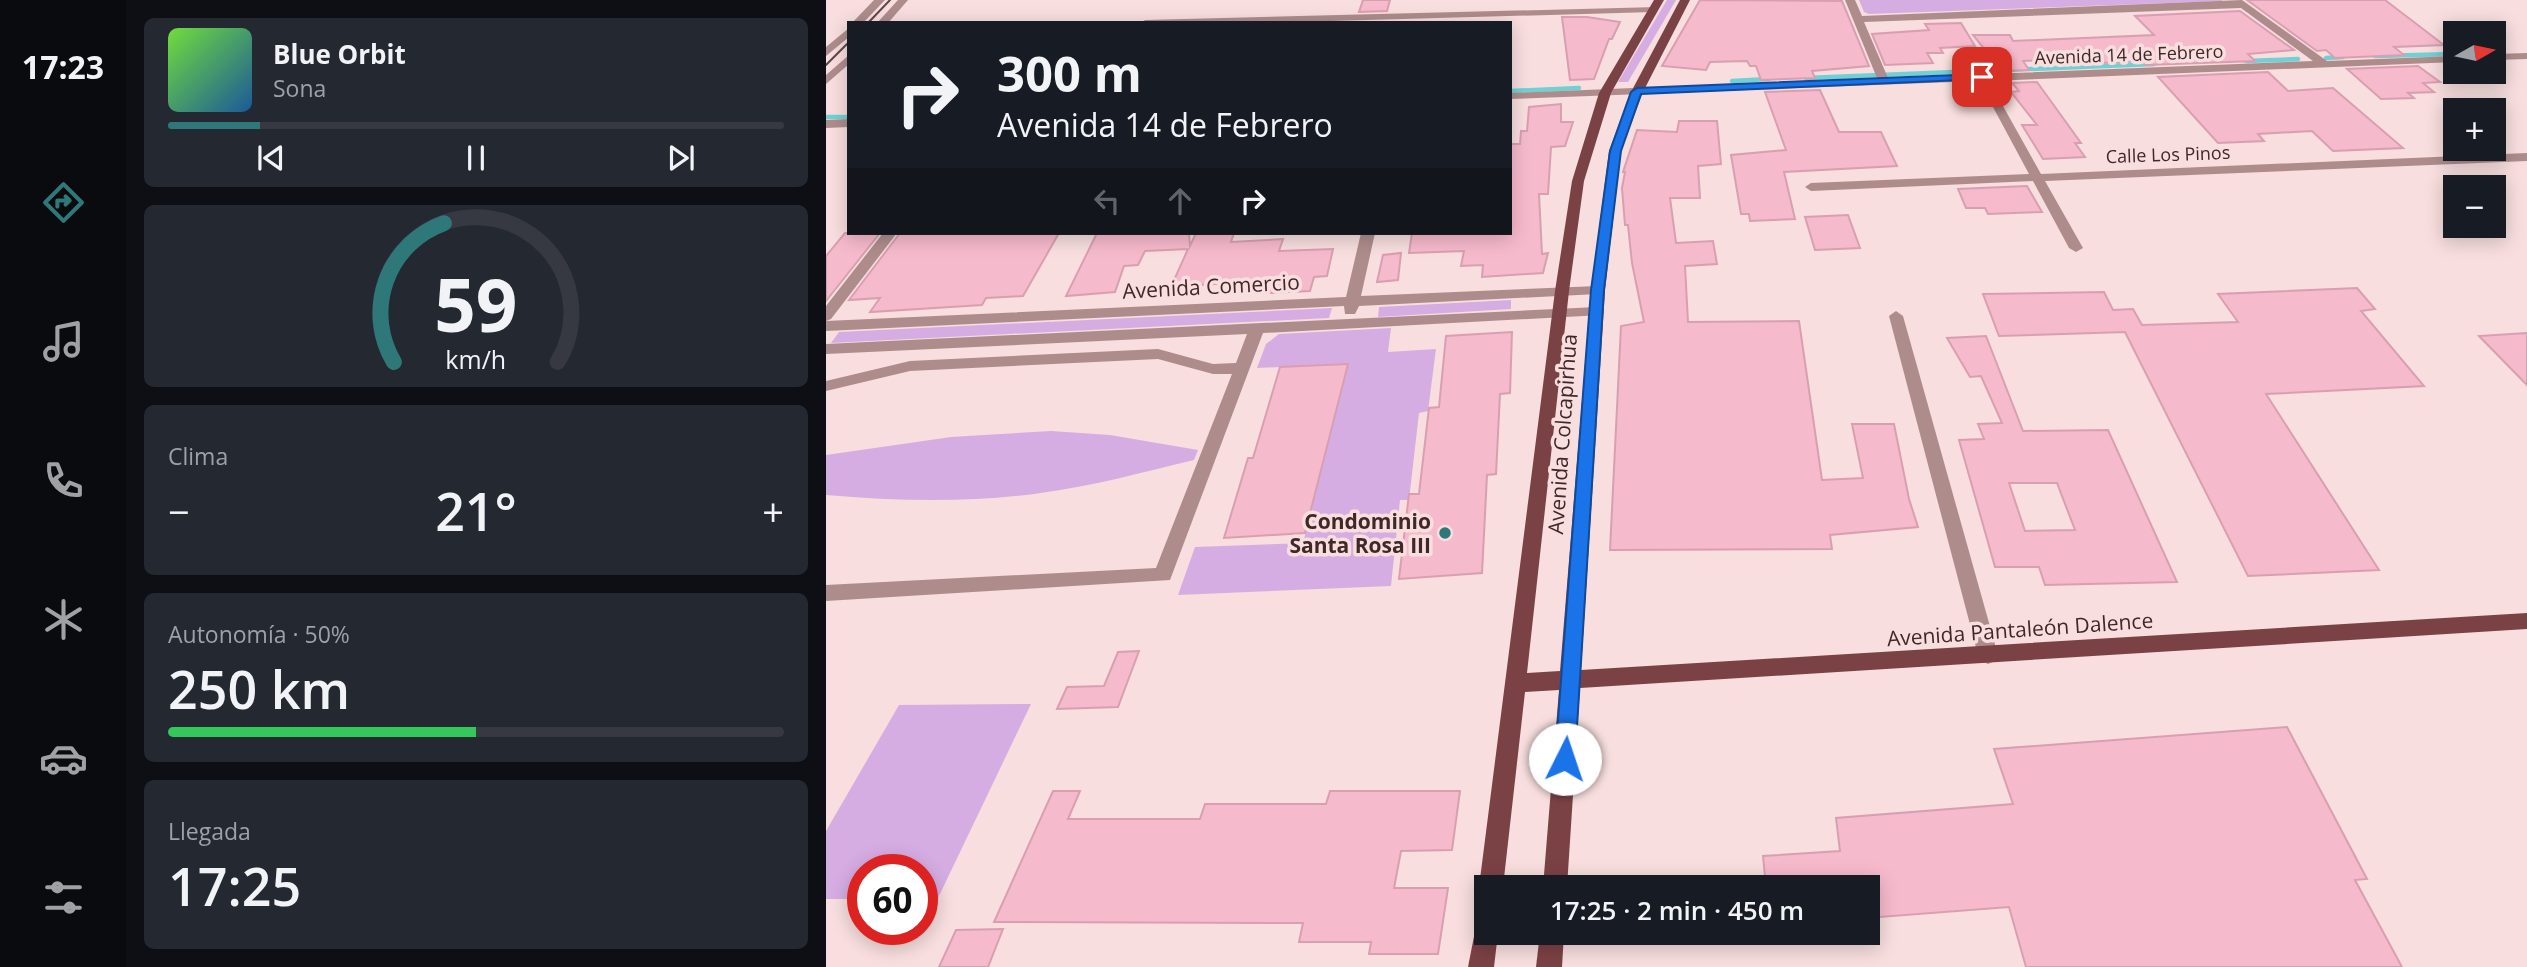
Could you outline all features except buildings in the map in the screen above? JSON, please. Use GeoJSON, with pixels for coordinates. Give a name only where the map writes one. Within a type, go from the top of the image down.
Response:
{"type":"FeatureCollection","features":[{"type":"Feature","properties":{"kind":"main road","name":"Avenida Colcapirhua"},"geometry":{"type":"LineString","coordinates":[[1556,875],[1598,290],[1615,151],[1637,92],[1685,0]]}},
{"type":"Feature","properties":{"kind":"main road"},"geometry":{"type":"LineString","coordinates":[[1562,291],[1578,181],[1605,93],[1656,5]]}},
{"type":"Feature","properties":{"kind":"main road","name":"Avenida Colcapirhua"},"geometry":{"type":"LineString","coordinates":[[1492,875],[1562,291]]}},
{"type":"Feature","properties":{"kind":"main road","name":"Avenida Pantaleón Dalence"},"geometry":{"type":"LineString","coordinates":[[1516,683],[2527,621]]}},
{"type":"Feature","properties":{"kind":"main road"},"geometry":{"type":"LineString","coordinates":[[1481,967],[1484,945]]}},
{"type":"Feature","properties":{"kind":"main road"},"geometry":{"type":"LineString","coordinates":[[1549,967],[1551,945]]}},
{"type":"Feature","properties":{"kind":"street"},"geometry":{"type":"LineString","coordinates":[[859,21],[880,0]]}},
{"type":"Feature","properties":{"kind":"street"},"geometry":{"type":"LineString","coordinates":[[884,21],[903,0]]}},
{"type":"Feature","properties":{"kind":"street"},"geometry":{"type":"LineString","coordinates":[[1850,0],[1884,81]]}},
{"type":"Feature","properties":{"kind":"street"},"geometry":{"type":"LineString","coordinates":[[1858,19],[2239,2],[2324,64]]}},
{"type":"Feature","properties":{"kind":"street"},"geometry":{"type":"LineString","coordinates":[[1202,21],[1656,5]]}},
{"type":"Feature","properties":{"kind":"street"},"geometry":{"type":"LineString","coordinates":[[826,31],[847,31]]}},
{"type":"Feature","properties":{"kind":"street"},"geometry":{"type":"LineString","coordinates":[[826,53],[847,33]]}},
{"type":"Feature","properties":{"kind":"street"},"geometry":{"type":"LineString","coordinates":[[2506,57],[2527,56]]}},
{"type":"Feature","properties":{"kind":"street","name":"Avenida 14 de Febrero"},"geometry":{"type":"LineString","coordinates":[[1512,96],[2443,59]]}},
{"type":"Feature","properties":{"kind":"street"},"geometry":{"type":"LineString","coordinates":[[826,81],[847,60]]}},
{"type":"Feature","properties":{"kind":"street"},"geometry":{"type":"LineString","coordinates":[[1982,77],[2076,248]]}},
{"type":"Feature","properties":{"kind":"street"},"geometry":{"type":"LineString","coordinates":[[826,124],[847,123]]}},
{"type":"Feature","properties":{"kind":"street","name":"Calle Los Pinos"},"geometry":{"type":"LineString","coordinates":[[1811,187],[2527,157]]}},
{"type":"Feature","properties":{"kind":"street"},"geometry":{"type":"LineString","coordinates":[[826,316],[888,235]]}},
{"type":"Feature","properties":{"kind":"street"},"geometry":{"type":"LineString","coordinates":[[1346,324],[1368,235]]}},
{"type":"Feature","properties":{"kind":"street","name":"Avenida Comercio"},"geometry":{"type":"LineString","coordinates":[[826,326],[1598,290]]}},
{"type":"Feature","properties":{"kind":"street","name":"Avenida Comercio"},"geometry":{"type":"LineString","coordinates":[[826,349],[1597,312]]}},
{"type":"Feature","properties":{"kind":"street"},"geometry":{"type":"LineString","coordinates":[[1896,316],[1988,655]]}},
{"type":"Feature","properties":{"kind":"street"},"geometry":{"type":"LineString","coordinates":[[826,593],[1163,575],[1257,328]]}},
{"type":"Feature","properties":{"kind":"street"},"geometry":{"type":"LineString","coordinates":[[826,386],[910,366],[1158,354],[1213,369],[1241,368]]}},
{"type":"Feature","properties":{"kind":"shaded area"},"geometry":{"type":"Polygon","coordinates":[[[1667,0],[1676,0],[1628,82],[1618,82],[1667,0]]]}},
{"type":"Feature","properties":{"kind":"shaded area"},"geometry":{"type":"Polygon","coordinates":[[[1859,0],[2222,1],[1869,14],[1864,12],[1859,0]]]}},
{"type":"Feature","properties":{"kind":"shaded area"},"geometry":{"type":"Polygon","coordinates":[[[1511,300],[1511,309],[1378,317],[1379,307],[1511,300]]]}},
{"type":"Feature","properties":{"kind":"shaded area"},"geometry":{"type":"Polygon","coordinates":[[[1332,308],[1329,318],[831,343],[839,332],[1332,308]]]}},
{"type":"Feature","properties":{"kind":"shaded area"},"geometry":{"type":"Polygon","coordinates":[[[1391,328],[1388,352],[1436,349],[1428,411],[1419,413],[1409,500],[1400,500],[1391,586],[1178,595],[1195,547],[1303,543],[1348,364],[1257,368],[1266,344],[1279,334],[1391,328]]]}},
{"type":"Feature","properties":{"kind":"shaded area"},"geometry":{"type":"Polygon","coordinates":[[[1051,431],[1110,435],[1198,450],[1194,460],[1080,487],[1041,493],[934,500],[826,495],[826,455],[951,437],[1051,431]]]}},
{"type":"Feature","properties":{"kind":"shaded area"},"geometry":{"type":"Polygon","coordinates":[[[1031,704],[938,898],[938,854],[847,854],[847,899],[826,899],[826,831],[899,705],[1031,704]]]}},
{"type":"Feature","properties":{"kind":"waterway"},"geometry":{"type":"LineString","coordinates":[[2375,56],[2443,54]]}},
{"type":"Feature","properties":{"kind":"waterway"},"geometry":{"type":"LineString","coordinates":[[2326,58],[2343,57]]}},
{"type":"Feature","properties":{"kind":"waterway"},"geometry":{"type":"LineString","coordinates":[[2246,61],[2298,59]]}},
{"type":"Feature","properties":{"kind":"waterway"},"geometry":{"type":"LineString","coordinates":[[1806,78],[2154,64]]}},
{"type":"Feature","properties":{"kind":"waterway"},"geometry":{"type":"LineString","coordinates":[[1732,81],[1769,79]]}},
{"type":"Feature","properties":{"kind":"waterway"},"geometry":{"type":"LineString","coordinates":[[1512,91],[1579,88]]}},
{"type":"Feature","properties":{"kind":"waterway"},"geometry":{"type":"LineString","coordinates":[[826,117],[847,117]]}},
{"type":"Feature","properties":{"kind":"tram line"},"geometry":{"type":"LineString","coordinates":[[870,21],[890,0]]}},
{"type":"Feature","properties":{"kind":"tram line"},"geometry":{"type":"LineString","coordinates":[[826,65],[847,44]]}},
{"type":"Feature","properties":{"kind":"place","name":"Condominio Santa Rosa III"},"geometry":{"type":"Point","coordinates":[1445,533]}},
{"type":"Feature","properties":{"kind":"route"},"geometry":{"type":"LineString","coordinates":[[1565,759],[1598,290],[1615,151],[1637,92],[1982,77]]}}]}
